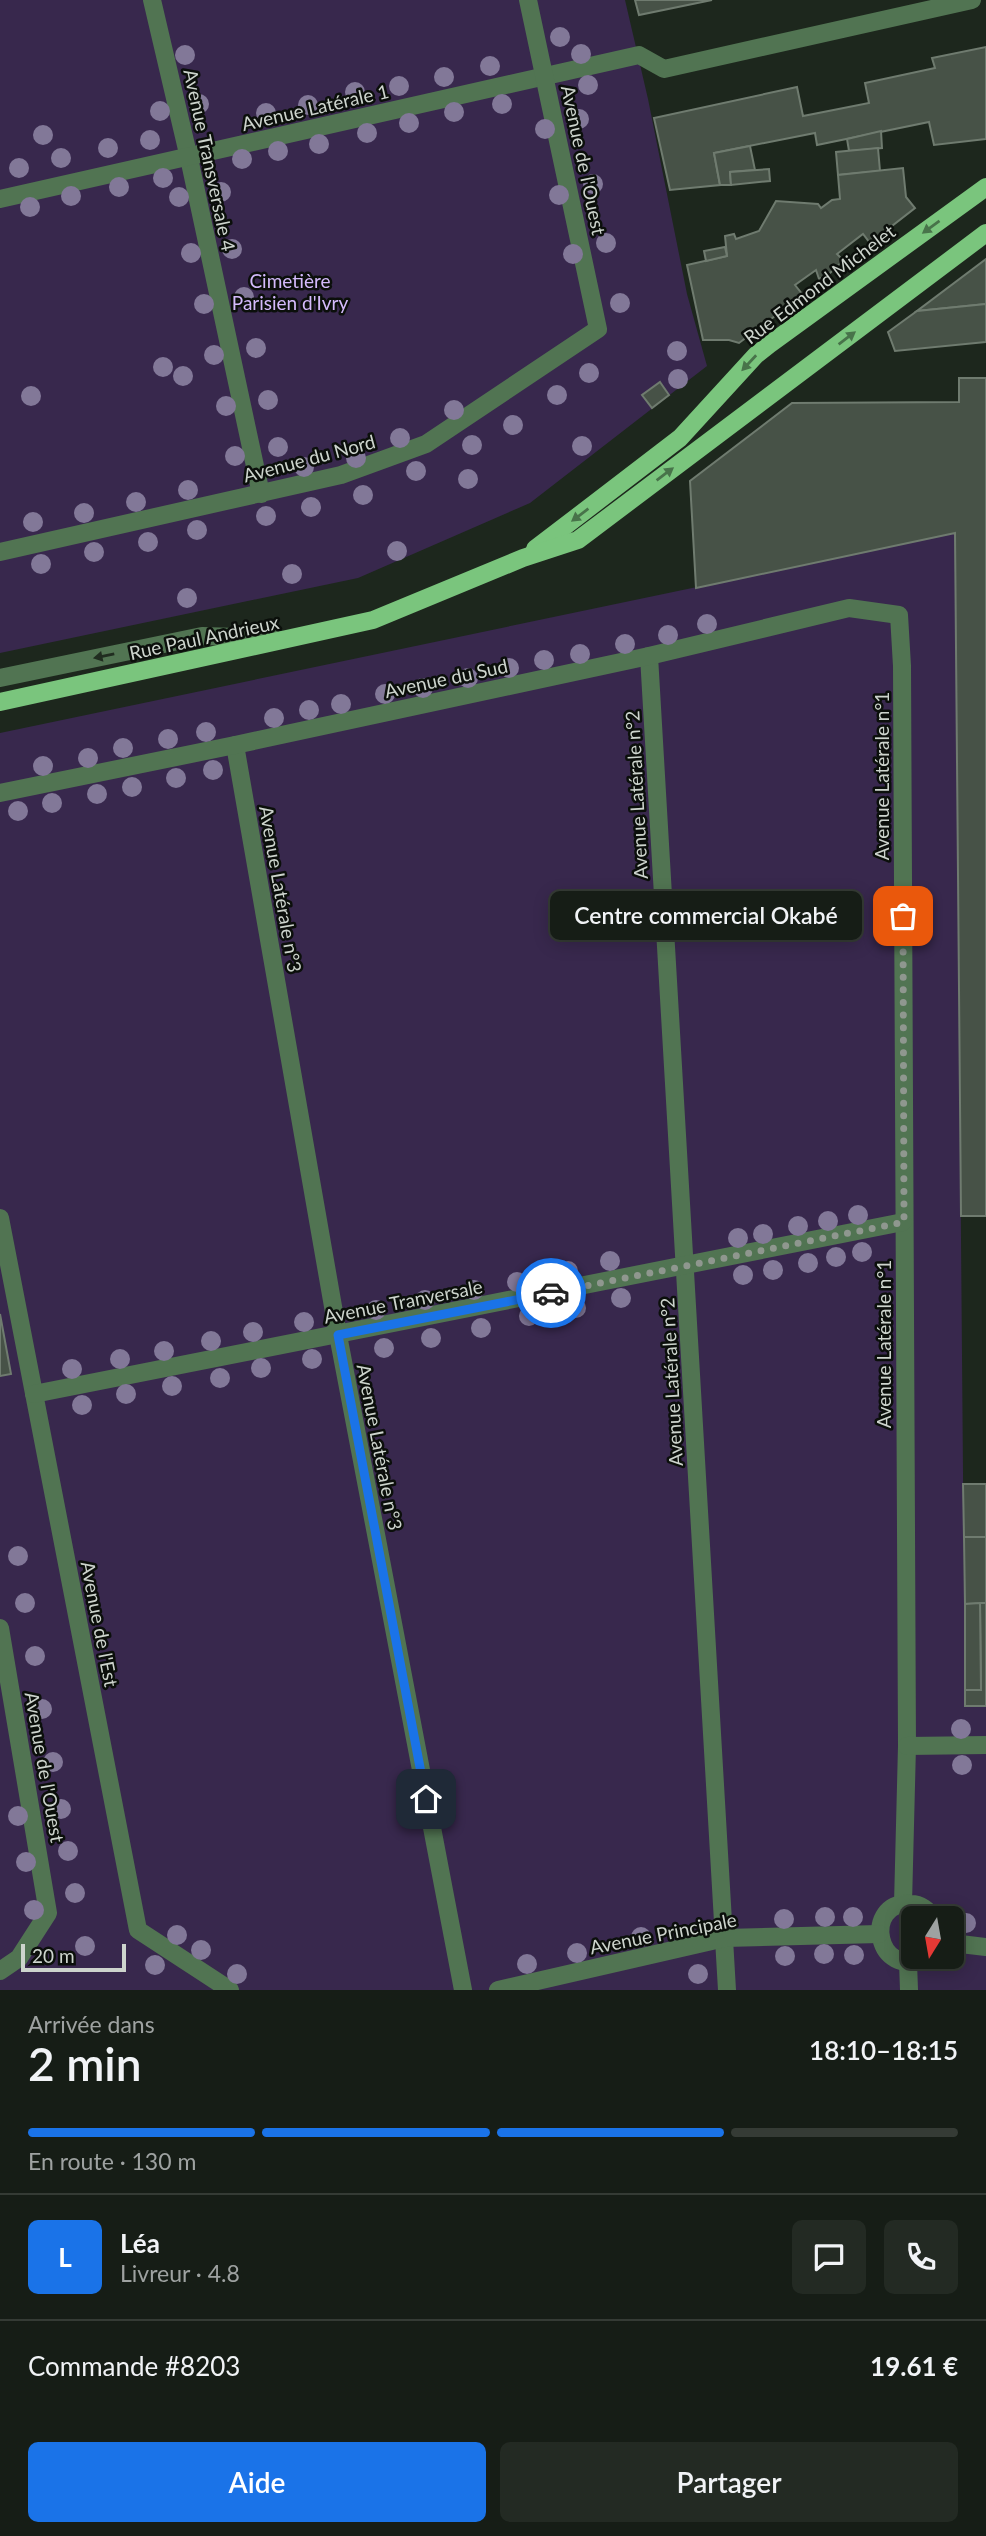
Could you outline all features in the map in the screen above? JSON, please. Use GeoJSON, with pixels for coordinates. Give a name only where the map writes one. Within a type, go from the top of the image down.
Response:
{"type":"FeatureCollection","features":[{"type":"Feature","properties":{"kind":"main road","name":"Rue Edmond Michelet"},"geometry":{"type":"LineString","coordinates":[[523,558],[680,438],[763,349],[986,187]]}},
{"type":"Feature","properties":{"kind":"main road","name":"Rue Edmond Michelet"},"geometry":{"type":"LineString","coordinates":[[293,639],[373,620],[523,558],[578,540],[986,233]]}},
{"type":"Feature","properties":{"kind":"main road","name":"Rue Paul Andrieux"},"geometry":{"type":"LineString","coordinates":[[0,702],[293,639]]}},
{"type":"Feature","properties":{"kind":"street","name":"Avenue Transversale 4"},"geometry":{"type":"LineString","coordinates":[[152,0],[261,494]]}},
{"type":"Feature","properties":{"kind":"street","name":"Avenue de l'Ouest"},"geometry":{"type":"LineString","coordinates":[[528,0],[598,329]]}},
{"type":"Feature","properties":{"kind":"street","name":"Avenue Latérale 1"},"geometry":{"type":"LineString","coordinates":[[0,199],[639,55],[664,69],[972,0]]}},
{"type":"Feature","properties":{"kind":"street","name":"Avenue du Nord"},"geometry":{"type":"LineString","coordinates":[[0,552],[341,475],[426,444],[598,329]]}},
{"type":"Feature","properties":{"kind":"street","name":"Avenue du Sud"},"geometry":{"type":"LineString","coordinates":[[0,793],[235,746],[649,656],[849,608],[899,615]]}},
{"type":"Feature","properties":{"kind":"street","name":"Avenue Latérale n°1"},"geometry":{"type":"LineString","coordinates":[[899,615],[902,680],[907,1746],[903,1904]]}},
{"type":"Feature","properties":{"kind":"street","name":"Rue Paul Andrieux"},"geometry":{"type":"LineString","coordinates":[[0,678],[202,636],[293,639]]}},
{"type":"Feature","properties":{"kind":"street","name":"Avenue Latérale n°2"},"geometry":{"type":"LineString","coordinates":[[649,656],[727,1990]]}},
{"type":"Feature","properties":{"kind":"street","name":"Avenue Latérale n°3"},"geometry":{"type":"LineString","coordinates":[[235,746],[338,1335],[463,1990]]}},
{"type":"Feature","properties":{"kind":"street","name":"Avenue de l'Est"},"geometry":{"type":"LineString","coordinates":[[0,1218],[138,1930],[230,1990]]}},
{"type":"Feature","properties":{"kind":"street","name":"Avenue Tranversale"},"geometry":{"type":"LineString","coordinates":[[34,1394],[904,1222]]}},
{"type":"Feature","properties":{"kind":"street","name":"Avenue de l'Ouest"},"geometry":{"type":"LineString","coordinates":[[0,1628],[48,1913],[19,1958],[0,1971]]}},
{"type":"Feature","properties":{"kind":"street"},"geometry":{"type":"LineString","coordinates":[[907,1746],[986,1745]]}},
{"type":"Feature","properties":{"kind":"street"},"geometry":{"type":"LineString","coordinates":[[901,1958],[892,1957],[881,1943],[880,1926],[888,1911],[903,1904],[920,1906]]}},
{"type":"Feature","properties":{"kind":"street","name":"Avenue Principale"},"geometry":{"type":"LineString","coordinates":[[498,1990],[725,1938],[880,1934]]}},
{"type":"Feature","properties":{"kind":"street"},"geometry":{"type":"LineString","coordinates":[[964,1944],[986,1947]]}},
{"type":"Feature","properties":{"kind":"street"},"geometry":{"type":"LineString","coordinates":[[909,1990],[914,1969]]}},
{"type":"Feature","properties":{"kind":"green space","name":"Cimetière Parisien d'Ivry"},"geometry":{"type":"Polygon","coordinates":[[[0,0],[625,0],[687,294],[707,366],[530,503],[358,578],[0,653],[0,0]]]}},
{"type":"Feature","properties":{"kind":"green space"},"geometry":{"type":"Polygon","coordinates":[[[955,533],[965,1706],[986,1706],[986,1990],[0,1990],[0,733],[955,533]]]}},
{"type":"Feature","properties":{"kind":"building"},"geometry":{"type":"Polygon","coordinates":[[[635,0],[712,0],[639,15],[635,0]]]}},
{"type":"Feature","properties":{"kind":"building"},"geometry":{"type":"Polygon","coordinates":[[[986,47],[986,139],[934,145],[929,122],[817,145],[815,133],[714,153],[720,185],[670,190],[654,118],[797,87],[803,116],[869,103],[865,83],[935,68],[932,58],[986,47]]]}},
{"type":"Feature","properties":{"kind":"building"},"geometry":{"type":"Polygon","coordinates":[[[881,131],[882,148],[849,151],[847,139],[881,131]]]}},
{"type":"Feature","properties":{"kind":"building"},"geometry":{"type":"Polygon","coordinates":[[[750,146],[755,170],[730,172],[731,185],[720,185],[714,153],[750,146]]]}},
{"type":"Feature","properties":{"kind":"building"},"geometry":{"type":"Polygon","coordinates":[[[878,148],[880,171],[838,175],[836,152],[878,148]]]}},
{"type":"Feature","properties":{"kind":"building"},"geometry":{"type":"Polygon","coordinates":[[[903,168],[906,197],[915,208],[870,243],[863,234],[837,254],[846,258],[828,275],[819,279],[816,270],[795,285],[803,295],[739,343],[729,340],[703,340],[687,265],[727,256],[725,236],[734,234],[736,239],[759,231],[776,201],[818,204],[821,208],[832,200],[840,199],[838,175],[903,168]]]}},
{"type":"Feature","properties":{"kind":"building"},"geometry":{"type":"Polygon","coordinates":[[[769,169],[770,181],[731,185],[730,172],[769,169]]]}},
{"type":"Feature","properties":{"kind":"building"},"geometry":{"type":"Polygon","coordinates":[[[725,247],[727,256],[706,261],[704,251],[725,247]]]}},
{"type":"Feature","properties":{"kind":"building"},"geometry":{"type":"Polygon","coordinates":[[[986,259],[986,304],[917,311],[986,259]]]}},
{"type":"Feature","properties":{"kind":"building"},"geometry":{"type":"Polygon","coordinates":[[[986,304],[986,342],[895,351],[888,332],[917,311],[986,304]]]}},
{"type":"Feature","properties":{"kind":"building"},"geometry":{"type":"Polygon","coordinates":[[[959,378],[986,378],[986,1216],[961,1216],[955,533],[696,588],[690,481],[792,403],[959,402],[959,378]]]}},
{"type":"Feature","properties":{"kind":"building"},"geometry":{"type":"Polygon","coordinates":[[[660,382],[669,395],[652,408],[642,395],[660,382]]]}},
{"type":"Feature","properties":{"kind":"building"},"geometry":{"type":"Polygon","coordinates":[[[0,1314],[11,1374],[0,1376],[0,1314]]]}},
{"type":"Feature","properties":{"kind":"building"},"geometry":{"type":"Polygon","coordinates":[[[963,1484],[986,1484],[986,1537],[964,1537],[963,1484]]]}},
{"type":"Feature","properties":{"kind":"building"},"geometry":{"type":"Polygon","coordinates":[[[964,1537],[986,1537],[986,1603],[965,1604],[964,1537]]]}},
{"type":"Feature","properties":{"kind":"building"},"geometry":{"type":"Polygon","coordinates":[[[980,1603],[986,1603],[986,1706],[965,1706],[965,1690],[981,1690],[980,1603]]]}},
{"type":"Feature","properties":{"kind":"building"},"geometry":{"type":"Polygon","coordinates":[[[980,1603],[981,1690],[965,1690],[965,1604],[980,1603]]]}},
{"type":"Feature","properties":{"kind":"way so far"},"geometry":{"type":"LineString","coordinates":[[551,1293],[904,1222],[903,916]]}},
{"type":"Feature","properties":{"kind":"place","name":"Centre commercial Okabé"},"geometry":{"type":"Point","coordinates":[903,916]}},
{"type":"Feature","properties":{"kind":"route"},"geometry":{"type":"LineString","coordinates":[[426,1799],[338,1335],[551,1293]]}}]}
